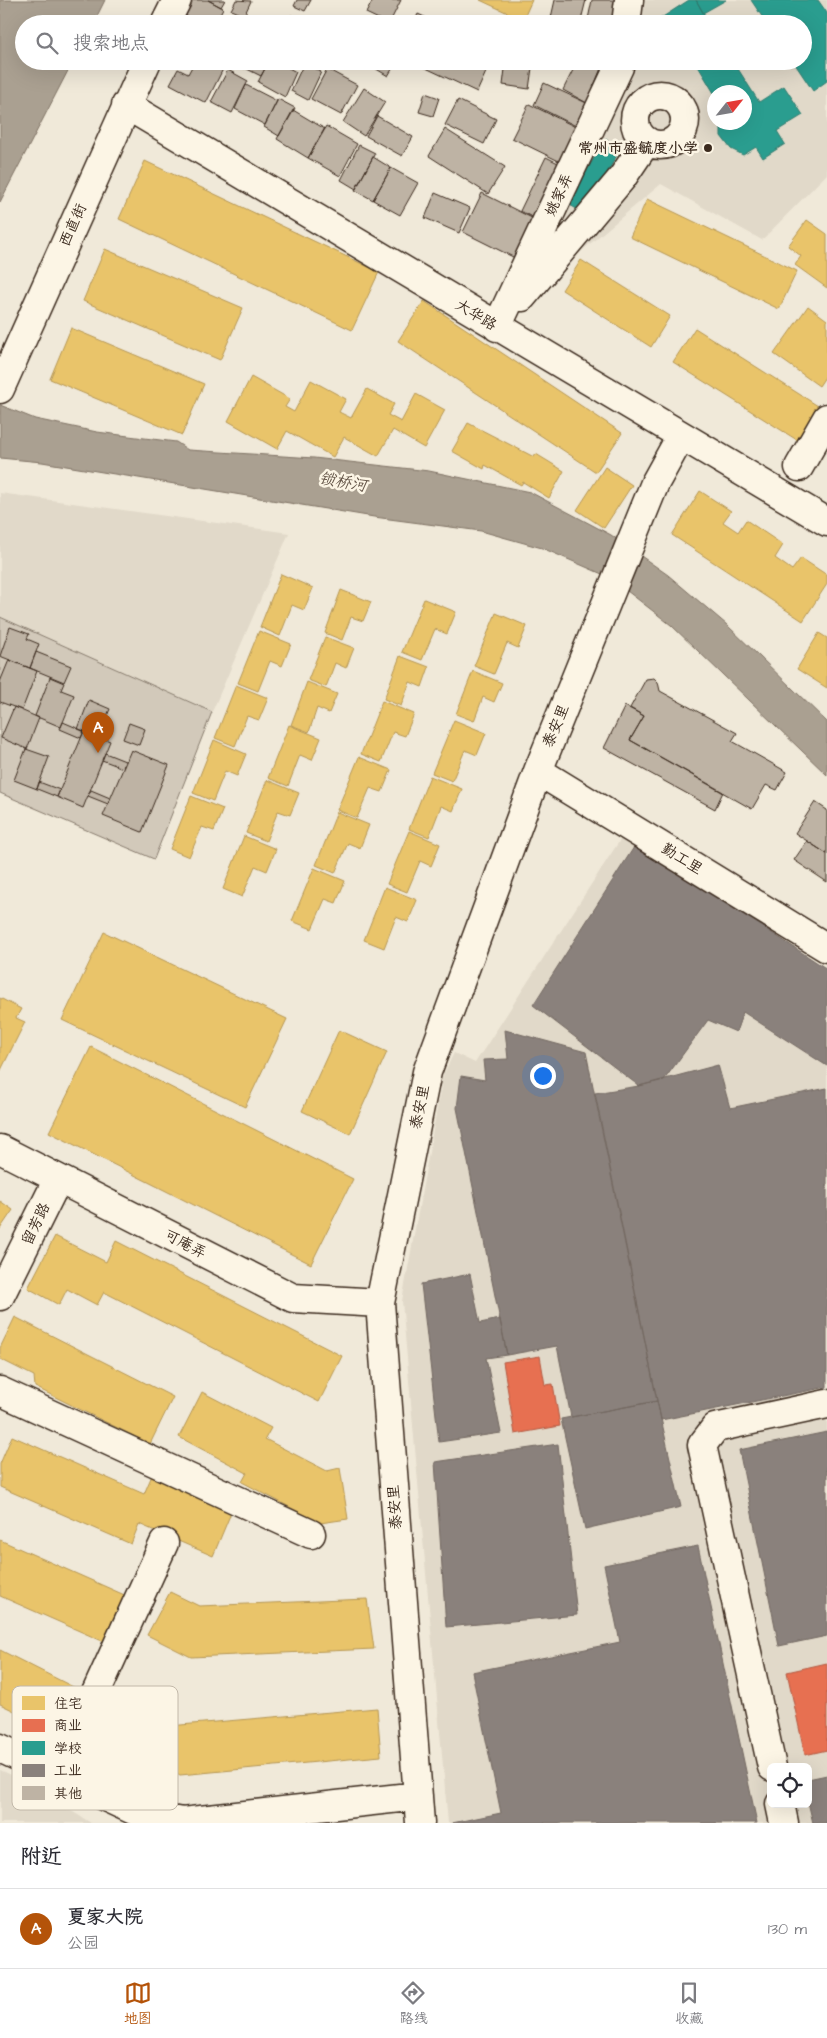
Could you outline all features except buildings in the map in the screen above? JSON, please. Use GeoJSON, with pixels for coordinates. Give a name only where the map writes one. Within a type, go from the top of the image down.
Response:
{"type":"FeatureCollection","features":[{"type":"Feature","properties":{"kind":"street"},"geometry":{"type":"LineString","coordinates":[[169,15],[176,0]]}},
{"type":"Feature","properties":{"kind":"street"},"geometry":{"type":"LineString","coordinates":[[627,15],[629,0]]}},
{"type":"Feature","properties":{"kind":"street","name":"西直街"},"geometry":{"type":"LineString","coordinates":[[0,389],[143,70]]}},
{"type":"Feature","properties":{"kind":"street","name":"姚家弄"},"geometry":{"type":"LineString","coordinates":[[497,327],[618,70]]}},
{"type":"Feature","properties":{"kind":"street","name":"大华路"},"geometry":{"type":"LineString","coordinates":[[126,105],[827,522]]}},
{"type":"Feature","properties":{"kind":"street"},"geometry":{"type":"LineString","coordinates":[[497,327],[622,178],[647,141]]}},
{"type":"Feature","properties":{"kind":"street"},"geometry":{"type":"LineString","coordinates":[[799,467],[827,418]]}},
{"type":"Feature","properties":{"kind":"street","name":"泰安里"},"geometry":{"type":"LineString","coordinates":[[420,1823],[380,1303],[427,1072],[538,770],[655,483],[682,436]]}},
{"type":"Feature","properties":{"kind":"street","name":"勤工里"},"geometry":{"type":"LineString","coordinates":[[538,770],[827,948]]}},
{"type":"Feature","properties":{"kind":"street","name":"可庵弄"},"geometry":{"type":"LineString","coordinates":[[0,1149],[293,1298],[380,1303]]}},
{"type":"Feature","properties":{"kind":"street","name":"留芳路"},"geometry":{"type":"LineString","coordinates":[[0,1296],[58,1179]]}},
{"type":"Feature","properties":{"kind":"street"},"geometry":{"type":"LineString","coordinates":[[0,1391],[311,1534]]}},
{"type":"Feature","properties":{"kind":"street"},"geometry":{"type":"LineString","coordinates":[[771,1763],[702,1445],[715,1428],[827,1404]]}},
{"type":"Feature","properties":{"kind":"street"},"geometry":{"type":"LineString","coordinates":[[99,1686],[164,1543]]}},
{"type":"Feature","properties":{"kind":"street"},"geometry":{"type":"LineString","coordinates":[[0,1748],[12,1753]]}},
{"type":"Feature","properties":{"kind":"street"},"geometry":{"type":"LineString","coordinates":[[126,1810],[143,1819],[182,1822],[418,1796]]}},
{"type":"Feature","properties":{"kind":"street"},"geometry":{"type":"LineString","coordinates":[[781,1808],[784,1823]]}},
{"type":"Feature","properties":{"kind":"shaded area","name":"常州市盛毓度小学"},"geometry":{"type":"Polygon","coordinates":[[[635,0],[827,0],[827,174],[762,240],[661,184],[547,280],[534,274],[621,70],[812,70],[812,15],[632,15],[635,0]]]}},
{"type":"Feature","properties":{"kind":"shaded area"},"geometry":{"type":"Polygon","coordinates":[[[0,493],[289,533],[212,712],[0,617],[0,493]]]}},
{"type":"Feature","properties":{"kind":"shaded area"},"geometry":{"type":"Polygon","coordinates":[[[0,617],[212,712],[154,859],[0,793],[0,617]]]}},
{"type":"Feature","properties":{"kind":"shaded area"},"geometry":{"type":"Polygon","coordinates":[[[622,837],[827,969],[827,1823],[448,1823],[402,1301],[443,1075],[454,1053],[475,1063],[622,837]]]}},
{"type":"Feature","properties":{"kind":"shaded area"},"geometry":{"type":"Polygon","coordinates":[[[0,1770],[12,1775],[12,1810],[70,1810],[91,1823],[0,1823],[0,1770]]]}},
{"type":"Feature","properties":{"kind":"water"},"geometry":{"type":"Polygon","coordinates":[[[0,0],[105,0],[98,15],[15,15],[15,70],[68,70],[0,202],[0,0]]]}},
{"type":"Feature","properties":{"kind":"water","name":"锁桥河"},"geometry":{"type":"Polygon","coordinates":[[[0,405],[35,419],[97,432],[176,442],[188,450],[314,458],[429,471],[530,492],[611,535],[668,575],[727,625],[827,722],[827,775],[671,625],[609,577],[542,548],[481,531],[374,517],[42,462],[0,458],[0,405]]]}},
{"type":"Feature","properties":{"kind":"place","name":"常州市盛毓度小学"},"geometry":{"type":"Point","coordinates":[708,148]}},
{"type":"Feature","properties":{"kind":"place","name":"夏家大院"},"geometry":{"type":"Point","coordinates":[98,753]}}]}
